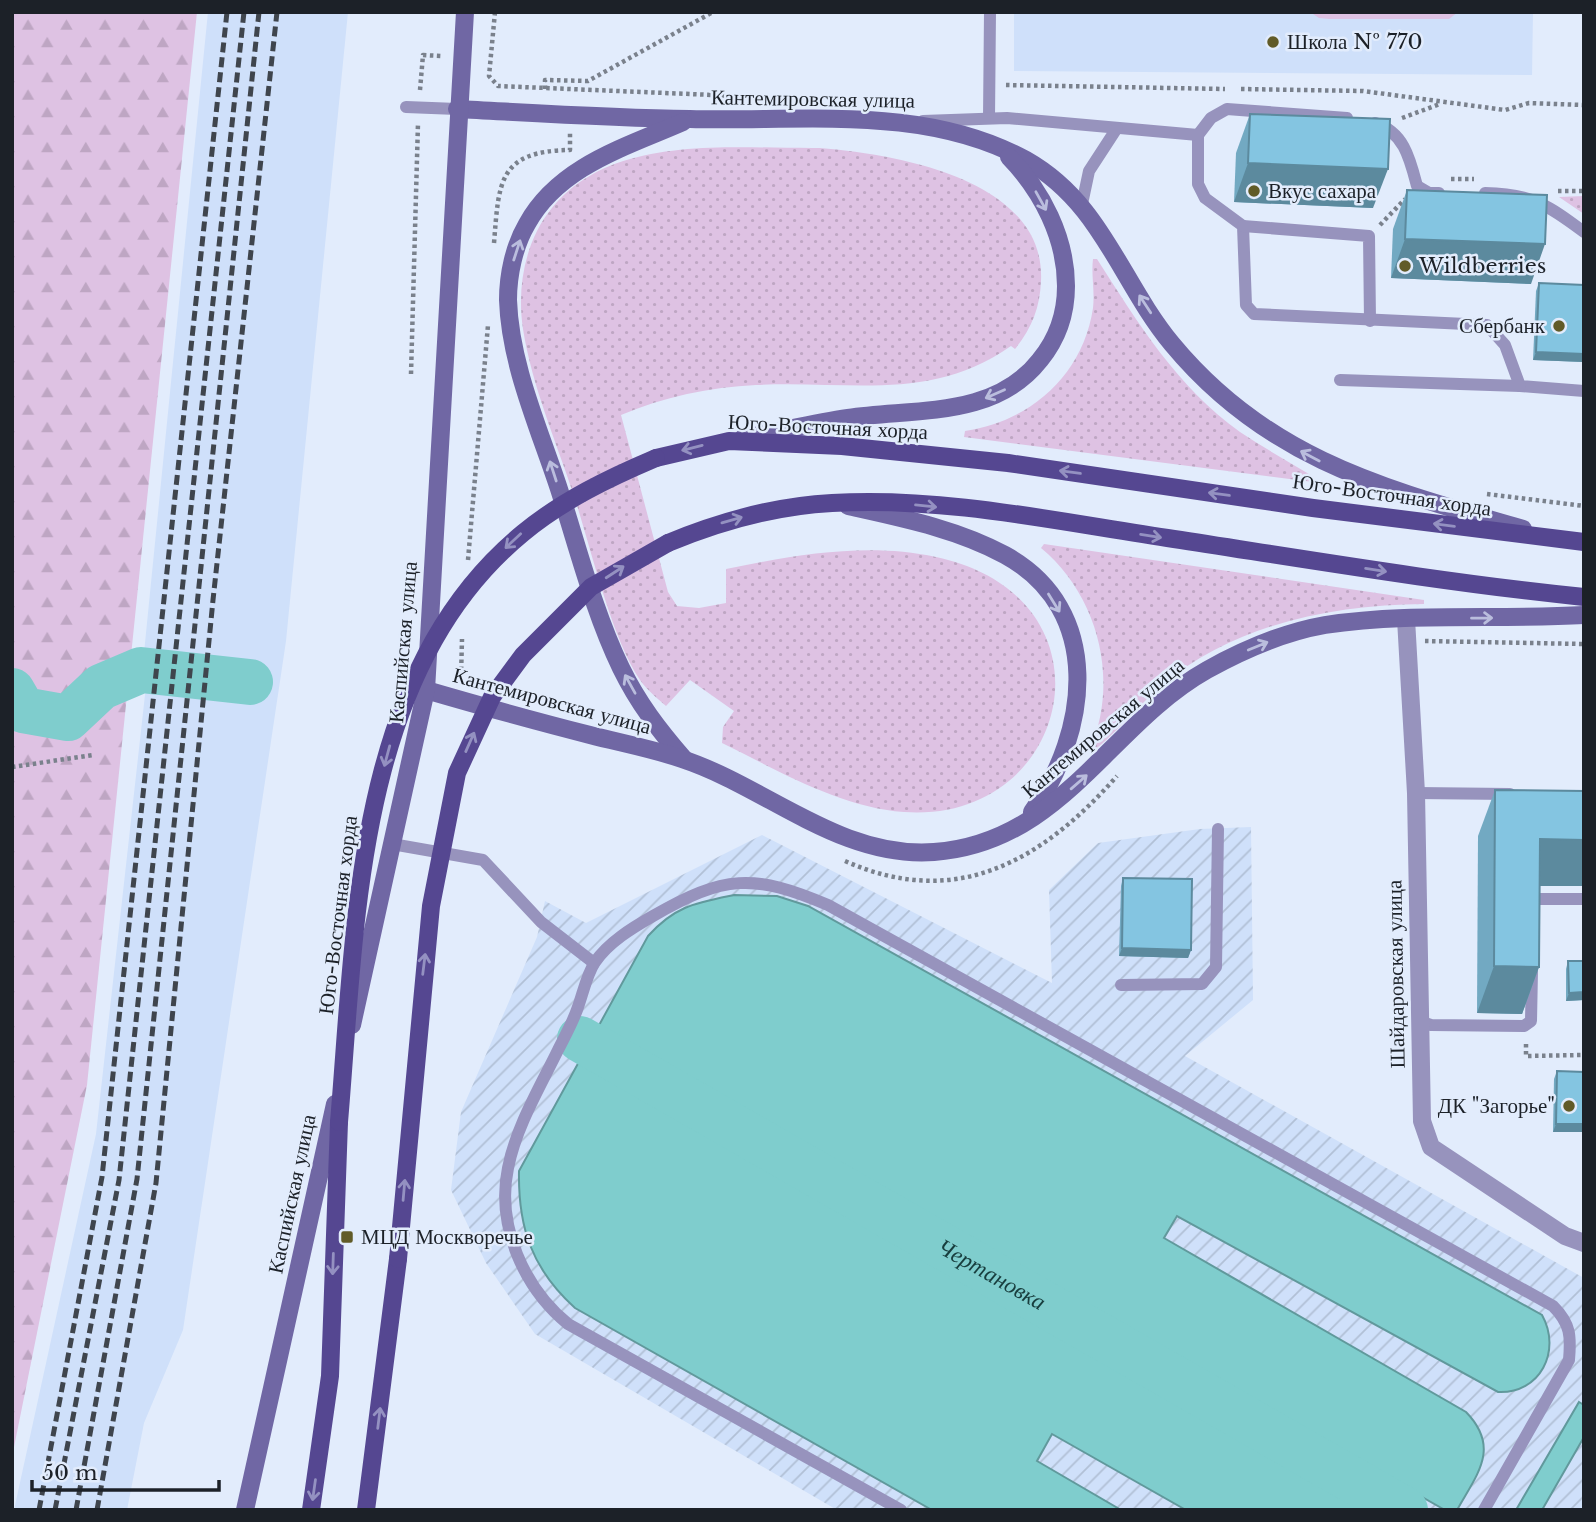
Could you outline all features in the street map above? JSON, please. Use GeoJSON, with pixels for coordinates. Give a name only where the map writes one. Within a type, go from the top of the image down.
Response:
{"type":"FeatureCollection","features":[{"type":"Feature","properties":{"kind":"main road","name":"Каспийская улица"},"geometry":{"type":"LineString","coordinates":[[245,1510],[426,690],[457,109],[465,12]]}},
{"type":"Feature","properties":{"kind":"main road","name":"Кантемировская улица"},"geometry":{"type":"LineString","coordinates":[[457,109],[689,119],[902,122],[949,129],[999,148],[1044,171],[1082,204],[1171,343],[1221,394],[1263,427],[1315,459],[1352,476],[1560,540]]}},
{"type":"Feature","properties":{"kind":"main road"},"geometry":{"type":"LineString","coordinates":[[684,759],[648,716],[604,629],[518,363],[508,303],[509,285],[519,243],[526,225],[548,195],[594,161],[689,119]]}},
{"type":"Feature","properties":{"kind":"main road"},"geometry":{"type":"LineString","coordinates":[[729,441],[848,418],[950,408],[986,399],[1010,388],[1033,369],[1049,349],[1061,326],[1066,273],[1052,221],[1038,194],[999,148]]}},
{"type":"Feature","properties":{"kind":"main road","name":"Юго-Восточная хорда"},"geometry":{"type":"LineString","coordinates":[[311,1510],[330,1376],[339,1122],[355,926],[363,864],[392,738],[406,697],[446,621],[491,562],[522,533],[587,489],[656,458],[729,441],[842,446],[1008,463],[1584,542]]}},
{"type":"Feature","properties":{"kind":"main road"},"geometry":{"type":"LineString","coordinates":[[366,1510],[398,1259],[430,906],[457,773],[492,697],[547,630],[591,587],[668,543],[748,515],[833,503],[907,503],[1007,515],[1477,586],[1584,597]]}},
{"type":"Feature","properties":{"kind":"main road"},"geometry":{"type":"LineString","coordinates":[[833,503],[958,534],[1006,556],[1032,574],[1050,595],[1066,621],[1074,647],[1079,693],[1075,717],[1060,765],[1024,823]]}},
{"type":"Feature","properties":{"kind":"main road","name":"Кантемировская улица"},"geometry":{"type":"LineString","coordinates":[[426,690],[684,759],[838,833],[880,849],[918,853],[955,850],[999,836],[1024,823],[1071,790],[1158,705],[1208,670],[1254,647],[1322,626],[1406,619],[1584,615]]}},
{"type":"Feature","properties":{"kind":"street","name":"Шайдаровская улица"},"geometry":{"type":"LineString","coordinates":[[1406,619],[1416,793],[1422,1121],[1432,1147],[1565,1236],[1584,1243]]}},
{"type":"Feature","properties":{"kind":"lane"},"geometry":{"type":"LineString","coordinates":[[989,118],[990,12]]}},
{"type":"Feature","properties":{"kind":"lane"},"geometry":{"type":"LineString","coordinates":[[412,107],[457,109]]}},
{"type":"Feature","properties":{"kind":"lane"},"geometry":{"type":"LineString","coordinates":[[1370,321],[1369,236],[1243,226],[1205,198],[1198,184],[1198,135],[1212,118],[1227,109],[1362,119],[1383,126],[1401,139],[1410,158],[1417,186],[1429,193],[1457,193]]}},
{"type":"Feature","properties":{"kind":"lane"},"geometry":{"type":"LineString","coordinates":[[902,122],[989,118],[1198,135]]}},
{"type":"Feature","properties":{"kind":"lane"},"geometry":{"type":"LineString","coordinates":[[1082,204],[1089,172],[1117,128]]}},
{"type":"Feature","properties":{"kind":"lane"},"geometry":{"type":"LineString","coordinates":[[1470,193],[1511,194],[1538,200],[1584,232]]}},
{"type":"Feature","properties":{"kind":"lane"},"geometry":{"type":"LineString","coordinates":[[1243,226],[1246,305],[1254,314],[1487,325],[1504,345],[1520,386]]}},
{"type":"Feature","properties":{"kind":"lane"},"geometry":{"type":"LineString","coordinates":[[1340,380],[1520,386],[1584,391]]}},
{"type":"Feature","properties":{"kind":"lane"},"geometry":{"type":"LineString","coordinates":[[1416,793],[1519,794]]}},
{"type":"Feature","properties":{"kind":"lane"},"geometry":{"type":"LineString","coordinates":[[1121,985],[1202,984],[1216,967],[1218,829]]}},
{"type":"Feature","properties":{"kind":"lane"},"geometry":{"type":"LineString","coordinates":[[392,844],[483,860],[541,922],[594,963]]}},
{"type":"Feature","properties":{"kind":"lane"},"geometry":{"type":"LineString","coordinates":[[901,1510],[568,1324],[546,1306],[523,1270],[510,1234],[506,1202],[508,1168],[526,1115],[574,1018],[594,963],[624,933],[693,893],[728,883],[764,883],[795,891],[828,905],[1553,1307],[1566,1319],[1570,1344],[1569,1360],[1484,1510]]}},
{"type":"Feature","properties":{"kind":"lane"},"geometry":{"type":"LineString","coordinates":[[1532,926],[1533,899],[1584,899]]}},
{"type":"Feature","properties":{"kind":"lane"},"geometry":{"type":"LineString","coordinates":[[1419,1021],[1431,1025],[1524,1026],[1531,1021],[1532,953]]}},
{"type":"Feature","properties":{"kind":"lane"},"geometry":{"type":"LineString","coordinates":[[1570,1344],[1584,1349]]}},
{"type":"Feature","properties":{"kind":"path"},"geometry":{"type":"LineString","coordinates":[[495,12],[490,81],[498,86],[571,90]]}},
{"type":"Feature","properties":{"kind":"path"},"geometry":{"type":"LineString","coordinates":[[545,89],[545,80],[588,81],[713,12]]}},
{"type":"Feature","properties":{"kind":"path"},"geometry":{"type":"LineString","coordinates":[[411,374],[412,107],[423,55]]}},
{"type":"Feature","properties":{"kind":"path"},"geometry":{"type":"LineString","coordinates":[[989,85],[1226,89]]}},
{"type":"Feature","properties":{"kind":"path"},"geometry":{"type":"LineString","coordinates":[[1240,89],[1363,91],[1441,104],[1505,110],[1529,103],[1584,105]]}},
{"type":"Feature","properties":{"kind":"path"},"geometry":{"type":"LineString","coordinates":[[1383,126],[1441,104]]}},
{"type":"Feature","properties":{"kind":"path"},"geometry":{"type":"LineString","coordinates":[[494,247],[498,191],[509,169],[532,154],[570,150]]}},
{"type":"Feature","properties":{"kind":"path"},"geometry":{"type":"LineString","coordinates":[[1369,236],[1417,186]]}},
{"type":"Feature","properties":{"kind":"path"},"geometry":{"type":"LineString","coordinates":[[1393,211],[1406,211]]}},
{"type":"Feature","properties":{"kind":"path"},"geometry":{"type":"LineString","coordinates":[[468,566],[488,316]]}},
{"type":"Feature","properties":{"kind":"path"},"geometry":{"type":"LineString","coordinates":[[1474,493],[1584,506]]}},
{"type":"Feature","properties":{"kind":"path"},"geometry":{"type":"LineString","coordinates":[[462,635],[459,677],[470,680]]}},
{"type":"Feature","properties":{"kind":"path"},"geometry":{"type":"LineString","coordinates":[[12,766],[93,755]]}},
{"type":"Feature","properties":{"kind":"path"},"geometry":{"type":"LineString","coordinates":[[1524,1026],[1527,1056],[1584,1055]]}},
{"type":"Feature","properties":{"kind":"shaded area"},"geometry":{"type":"Polygon","coordinates":[[[208,12],[348,12],[286,641],[183,1330],[144,1423],[127,1510],[14,1510],[96,1134],[147,677],[144,653],[208,12]]]}},
{"type":"Feature","properties":{"kind":"shaded area","name":"Школа № 770"},"geometry":{"type":"Polygon","coordinates":[[[1014,12],[1533,12],[1532,75],[1014,71],[1014,12]]]}},
{"type":"Feature","properties":{"kind":"shaded area"},"geometry":{"type":"Polygon","coordinates":[[[1251,827],[1253,1000],[1185,1056],[1584,1278],[1584,1510],[837,1510],[535,1334],[486,1263],[451,1190],[461,1112],[537,937],[545,901],[586,923],[762,835],[1052,983],[1049,890],[1098,843],[1200,829],[1251,827]]]}},
{"type":"Feature","properties":{"kind":"shaded area"},"geometry":{"type":"Polygon","coordinates":[[[734,895],[777,896],[808,906],[1542,1315],[1548,1329],[1549,1342],[1548,1356],[1543,1368],[1536,1378],[1525,1386],[1513,1391],[1498,1392],[1177,1216],[1164,1238],[1466,1412],[1482,1437],[1484,1449],[1478,1473],[1457,1510],[1445,1510],[605,1033],[590,1062],[1370,1510],[1186,1510],[1052,1434],[1037,1461],[1121,1510],[932,1510],[575,1308],[548,1278],[530,1246],[521,1211],[519,1171],[648,936],[667,918],[687,907],[734,895]]]}},
{"type":"Feature","properties":{"kind":"shaded area"},"geometry":{"type":"Polygon","coordinates":[[[1579,1402],[1584,1405],[1584,1437],[1542,1510],[1516,1510],[1579,1402]]]}},
{"type":"Feature","properties":{"kind":"green space"},"geometry":{"type":"Polygon","coordinates":[[[12,12],[197,12],[87,1085],[12,1457],[12,12]]]}},
{"type":"Feature","properties":{"kind":"green space"},"geometry":{"type":"Polygon","coordinates":[[[1310,12],[1458,12],[1449,19],[1329,19],[1319,18],[1310,12]]]}},
{"type":"Feature","properties":{"kind":"green space"},"geometry":{"type":"Polygon","coordinates":[[[702,148],[820,148],[887,157],[960,178],[993,196],[1019,218],[1036,246],[1041,281],[1034,317],[1021,341],[1015,349],[1011,346],[981,364],[919,382],[721,388],[670,398],[621,415],[668,592],[677,606],[699,608],[726,603],[726,569],[804,555],[884,551],[936,557],[995,580],[1034,615],[1053,658],[1054,704],[1038,747],[1007,783],[962,806],[904,812],[880,809],[833,795],[722,743],[723,727],[734,711],[690,680],[666,706],[649,691],[630,662],[611,617],[574,496],[538,392],[527,350],[521,291],[532,242],[560,198],[590,176],[625,161],[662,152],[702,148]]]}},
{"type":"Feature","properties":{"kind":"green space"},"geometry":{"type":"Polygon","coordinates":[[[1584,196],[1584,214],[1559,197],[1584,196]]]}},
{"type":"Feature","properties":{"kind":"green space"},"geometry":{"type":"Polygon","coordinates":[[[1093,259],[1097,259],[1160,353],[1197,395],[1240,432],[1314,477],[1313,482],[964,437],[965,431],[989,426],[1032,405],[1066,374],[1087,332],[1093,308],[1093,259]]]}},
{"type":"Feature","properties":{"kind":"green space"},"geometry":{"type":"Polygon","coordinates":[[[1044,544],[1424,600],[1424,604],[1354,608],[1286,622],[1252,633],[1190,664],[1162,685],[1092,751],[1090,749],[1099,722],[1103,695],[1103,667],[1098,640],[1077,590],[1061,567],[1041,548],[1044,544]]]}},
{"type":"Feature","properties":{"kind":"building"},"geometry":{"type":"Polygon","coordinates":[[[1250,114],[1390,119],[1388,169],[1248,163],[1250,114]]]}},
{"type":"Feature","properties":{"kind":"building"},"geometry":{"type":"Polygon","coordinates":[[[1407,190],[1547,195],[1545,244],[1405,239],[1407,190]]]}},
{"type":"Feature","properties":{"kind":"building","name":"Сбербанк"},"geometry":{"type":"Polygon","coordinates":[[[1539,283],[1584,285],[1584,354],[1536,352],[1539,283]]]}},
{"type":"Feature","properties":{"kind":"building"},"geometry":{"type":"Polygon","coordinates":[[[1495,790],[1584,791],[1584,840],[1540,839],[1539,967],[1494,966],[1495,790]]]}},
{"type":"Feature","properties":{"kind":"building"},"geometry":{"type":"Polygon","coordinates":[[[1123,878],[1192,879],[1191,950],[1122,948],[1123,878]]]}},
{"type":"Feature","properties":{"kind":"building"},"geometry":{"type":"Polygon","coordinates":[[[1568,961],[1584,961],[1584,992],[1569,993],[1568,961]]]}},
{"type":"Feature","properties":{"kind":"building","name":"ДК \"Загорье\""},"geometry":{"type":"Polygon","coordinates":[[[1557,1071],[1584,1072],[1584,1124],[1556,1124],[1557,1071]]]}},
{"type":"Feature","properties":{"kind":"waterway","name":"Чертановка"},"geometry":{"type":"LineString","coordinates":[[12,691],[23,710],[68,718],[101,687],[141,670],[250,682]]}},
{"type":"Feature","properties":{"kind":"waterway","name":"Чертановка"},"geometry":{"type":"LineString","coordinates":[[580,1039],[1405,1510]]}},
{"type":"Feature","properties":{"kind":"railway"},"geometry":{"type":"LineString","coordinates":[[39,1510],[102,1177],[227,12]]}},
{"type":"Feature","properties":{"kind":"railway"},"geometry":{"type":"LineString","coordinates":[[55,1510],[119,1180],[244,12]]}},
{"type":"Feature","properties":{"kind":"railway"},"geometry":{"type":"LineString","coordinates":[[76,1510],[137,1179],[259,12]]}},
{"type":"Feature","properties":{"kind":"railway"},"geometry":{"type":"LineString","coordinates":[[97,1510],[156,1183],[213,600],[277,12]]}},
{"type":"Feature","properties":{"kind":"place","name":"Школа № 770"},"geometry":{"type":"Point","coordinates":[1273,42]}},
{"type":"Feature","properties":{"kind":"place","name":"Вкус сахара"},"geometry":{"type":"Point","coordinates":[1254,191]}},
{"type":"Feature","properties":{"kind":"place","name":"Wildberries"},"geometry":{"type":"Point","coordinates":[1405,266]}},
{"type":"Feature","properties":{"kind":"place","name":"Сбербанк"},"geometry":{"type":"Point","coordinates":[1559,326]}},
{"type":"Feature","properties":{"kind":"place","name":"ДК \"Загорье\""},"geometry":{"type":"Point","coordinates":[1569,1106]}},
{"type":"Feature","properties":{"kind":"place","name":"МЦД Москворечье"},"geometry":{"type":"Point","coordinates":[347,1237]}}]}
